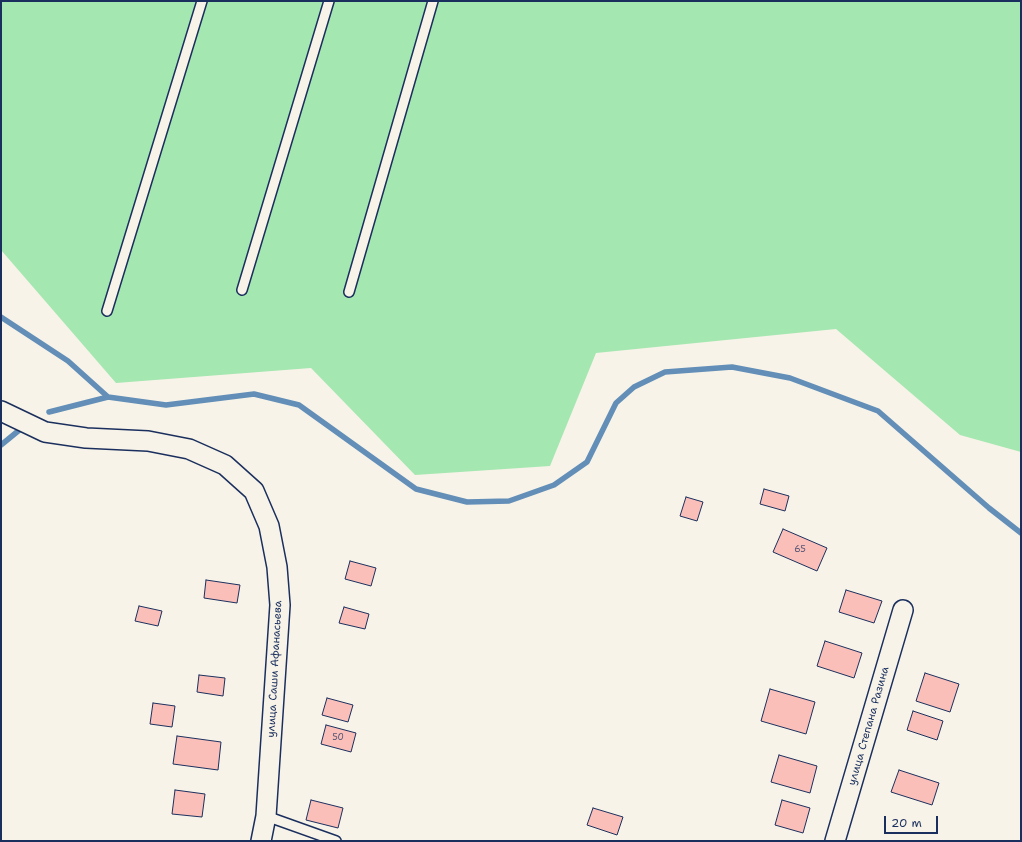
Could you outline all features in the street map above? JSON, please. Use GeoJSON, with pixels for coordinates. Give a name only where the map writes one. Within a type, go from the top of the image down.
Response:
{"type":"FeatureCollection","features":[{"type":"Feature","properties":{"kind":"street","name":"улица Саши Афанасьева"},"geometry":{"type":"LineString","coordinates":[[1,411],[45,432],[86,438],[148,441],[189,449],[226,465],[254,491],[269,526],[277,567],[280,605],[266,816],[261,841]]}},
{"type":"Feature","properties":{"kind":"street","name":"улица Степана Разина"},"geometry":{"type":"LineString","coordinates":[[835,841],[903,610]]}},
{"type":"Feature","properties":{"kind":"lane"},"geometry":{"type":"LineString","coordinates":[[107,311],[202,1]]}},
{"type":"Feature","properties":{"kind":"lane"},"geometry":{"type":"LineString","coordinates":[[242,290],[329,1]]}},
{"type":"Feature","properties":{"kind":"lane"},"geometry":{"type":"LineString","coordinates":[[349,292],[433,1]]}},
{"type":"Feature","properties":{"kind":"lane"},"geometry":{"type":"LineString","coordinates":[[266,816],[336,841]]}},
{"type":"Feature","properties":{"kind":"green space"},"geometry":{"type":"Polygon","coordinates":[[[1,1],[1021,1],[1021,452],[960,435],[836,329],[596,353],[550,466],[415,475],[311,368],[116,383],[1,250],[1,1]]]}},
{"type":"Feature","properties":{"kind":"building"},"geometry":{"type":"Polygon","coordinates":[[[764,489],[789,496],[785,511],[760,504],[764,489]]]}},
{"type":"Feature","properties":{"kind":"building"},"geometry":{"type":"Polygon","coordinates":[[[686,497],[703,502],[697,521],[680,516],[686,497]]]}},
{"type":"Feature","properties":{"kind":"building"},"geometry":{"type":"Polygon","coordinates":[[[783,529],[827,548],[817,571],[773,552],[783,529]]]}},
{"type":"Feature","properties":{"kind":"building"},"geometry":{"type":"Polygon","coordinates":[[[350,561],[376,568],[371,586],[345,579],[350,561]]]}},
{"type":"Feature","properties":{"kind":"building"},"geometry":{"type":"Polygon","coordinates":[[[206,580],[240,585],[237,603],[204,598],[206,580]]]}},
{"type":"Feature","properties":{"kind":"building"},"geometry":{"type":"Polygon","coordinates":[[[846,590],[882,601],[874,623],[839,612],[846,590]]]}},
{"type":"Feature","properties":{"kind":"building"},"geometry":{"type":"Polygon","coordinates":[[[139,606],[162,611],[158,626],[135,621],[139,606]]]}},
{"type":"Feature","properties":{"kind":"building"},"geometry":{"type":"Polygon","coordinates":[[[344,607],[369,614],[365,629],[339,623],[344,607]]]}},
{"type":"Feature","properties":{"kind":"building"},"geometry":{"type":"Polygon","coordinates":[[[825,641],[862,653],[854,678],[817,666],[825,641]]]}},
{"type":"Feature","properties":{"kind":"building"},"geometry":{"type":"Polygon","coordinates":[[[925,673],[959,684],[950,712],[916,701],[925,673]]]}},
{"type":"Feature","properties":{"kind":"building"},"geometry":{"type":"Polygon","coordinates":[[[199,675],[225,678],[223,696],[197,692],[199,675]]]}},
{"type":"Feature","properties":{"kind":"building"},"geometry":{"type":"Polygon","coordinates":[[[770,689],[815,702],[806,734],[761,721],[770,689]]]}},
{"type":"Feature","properties":{"kind":"building"},"geometry":{"type":"Polygon","coordinates":[[[327,698],[353,705],[348,722],[322,715],[327,698]]]}},
{"type":"Feature","properties":{"kind":"building"},"geometry":{"type":"Polygon","coordinates":[[[153,703],[175,706],[172,727],[150,724],[153,703]]]}},
{"type":"Feature","properties":{"kind":"building"},"geometry":{"type":"Polygon","coordinates":[[[913,711],[943,721],[937,740],[907,730],[913,711]]]}},
{"type":"Feature","properties":{"kind":"building"},"geometry":{"type":"Polygon","coordinates":[[[326,725],[356,733],[351,752],[321,744],[326,725]]]}},
{"type":"Feature","properties":{"kind":"building"},"geometry":{"type":"Polygon","coordinates":[[[177,736],[221,742],[218,770],[173,764],[177,736]]]}},
{"type":"Feature","properties":{"kind":"building"},"geometry":{"type":"Polygon","coordinates":[[[779,755],[817,766],[810,793],[771,782],[779,755]]]}},
{"type":"Feature","properties":{"kind":"building"},"geometry":{"type":"Polygon","coordinates":[[[899,770],[939,783],[932,805],[891,792],[899,770]]]}},
{"type":"Feature","properties":{"kind":"building"},"geometry":{"type":"Polygon","coordinates":[[[175,790],[205,794],[202,817],[172,814],[175,790]]]}},
{"type":"Feature","properties":{"kind":"building"},"geometry":{"type":"Polygon","coordinates":[[[311,800],[343,808],[338,828],[306,820],[311,800]]]}},
{"type":"Feature","properties":{"kind":"building"},"geometry":{"type":"Polygon","coordinates":[[[782,800],[810,808],[803,833],[775,825],[782,800]]]}},
{"type":"Feature","properties":{"kind":"building"},"geometry":{"type":"Polygon","coordinates":[[[593,808],[623,817],[617,835],[587,825],[593,808]]]}},
{"type":"Feature","properties":{"kind":"waterway"},"geometry":{"type":"LineString","coordinates":[[1,317],[68,361],[108,397],[166,405],[254,394],[299,405],[416,489],[467,502],[509,501],[554,485],[587,462],[616,403],[634,387],[665,372],[732,367],[790,378],[878,411],[989,508],[1021,533]]}},
{"type":"Feature","properties":{"kind":"waterway"},"geometry":{"type":"LineString","coordinates":[[49,412],[108,397]]}},
{"type":"Feature","properties":{"kind":"waterway"},"geometry":{"type":"LineString","coordinates":[[1,445],[23,427]]}}]}
